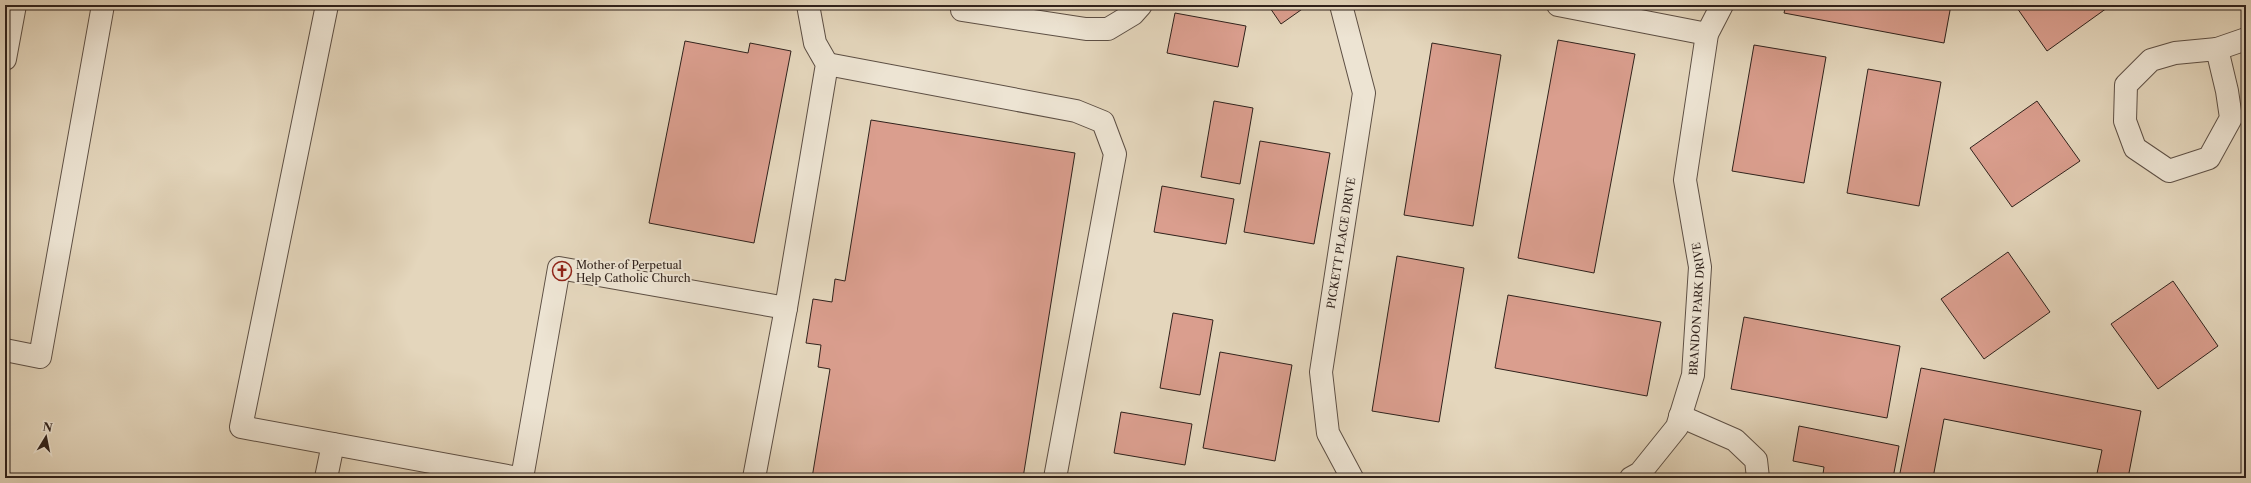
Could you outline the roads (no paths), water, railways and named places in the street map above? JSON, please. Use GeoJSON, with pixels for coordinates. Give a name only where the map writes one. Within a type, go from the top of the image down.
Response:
{"type":"FeatureCollection","features":[{"type":"Feature","properties":{"kind":"lane"},"geometry":{"type":"LineString","coordinates":[[5,59],[15,5]]}},
{"type":"Feature","properties":{"kind":"lane"},"geometry":{"type":"LineString","coordinates":[[5,350],[40,357],[103,5]]}},
{"type":"Feature","properties":{"kind":"lane"},"geometry":{"type":"LineString","coordinates":[[327,5],[241,427],[518,478]]}},
{"type":"Feature","properties":{"kind":"lane"},"geometry":{"type":"LineString","coordinates":[[754,478],[786,308],[827,64],[815,43],[808,5]]}},
{"type":"Feature","properties":{"kind":"lane"},"geometry":{"type":"LineString","coordinates":[[962,10],[1086,29],[1108,29],[1132,14],[1141,5]]}},
{"type":"Feature","properties":{"kind":"lane","name":"PICKETT PLACE DRIVE"},"geometry":{"type":"LineString","coordinates":[[1341,5],[1364,93],[1321,372],[1328,433],[1352,478]]}},
{"type":"Feature","properties":{"kind":"lane"},"geometry":{"type":"LineString","coordinates":[[1558,5],[1707,34]]}},
{"type":"Feature","properties":{"kind":"lane","name":"BRANDON PARK DRIVE"},"geometry":{"type":"LineString","coordinates":[[1631,478],[1640,473],[1677,426],[1693,375],[1700,267],[1685,180],[1707,34],[1722,5]]}},
{"type":"Feature","properties":{"kind":"lane"},"geometry":{"type":"LineString","coordinates":[[2216,49],[2227,91],[2231,118],[2209,158],[2169,171],[2135,148],[2125,121],[2126,85],[2151,60],[2175,53],[2216,49],[2246,39]]}},
{"type":"Feature","properties":{"kind":"lane"},"geometry":{"type":"LineString","coordinates":[[827,64],[1076,111],[1103,122],[1115,154],[1055,478]]}},
{"type":"Feature","properties":{"kind":"lane"},"geometry":{"type":"LineString","coordinates":[[522,478],[559,268],[786,308]]}},
{"type":"Feature","properties":{"kind":"lane"},"geometry":{"type":"LineString","coordinates":[[1680,416],[1735,440],[1756,460],[1758,478]]}},
{"type":"Feature","properties":{"kind":"lane"},"geometry":{"type":"LineString","coordinates":[[326,478],[333,444]]}},
{"type":"Feature","properties":{"kind":"place","name":"Mother of Perpetual Help Catholic Church"},"geometry":{"type":"Point","coordinates":[562,271]}}]}
